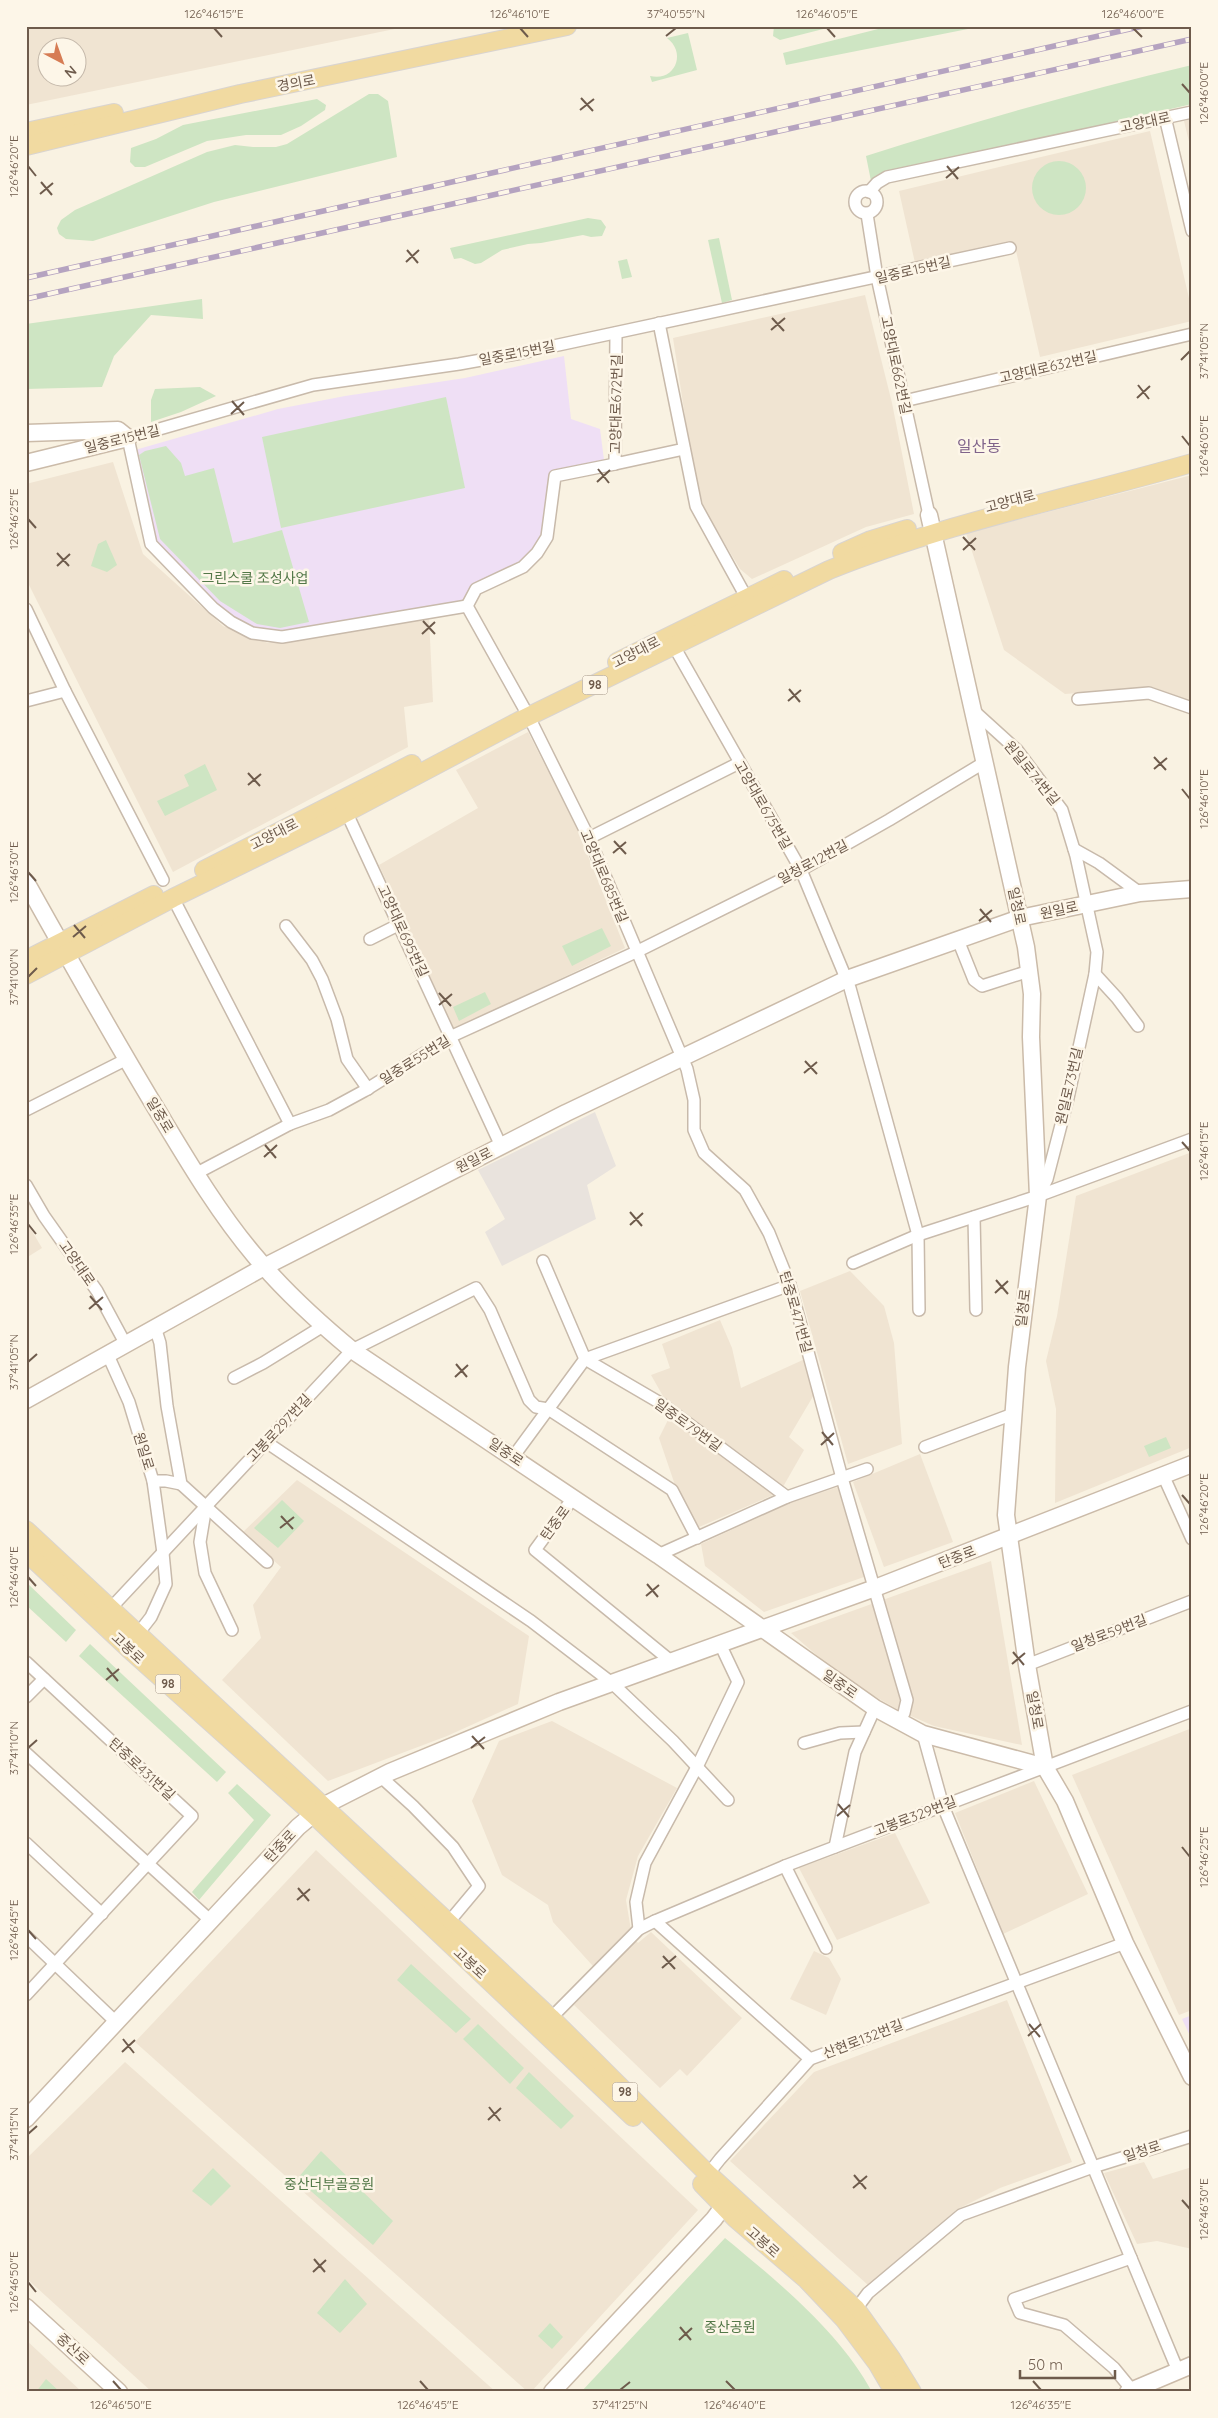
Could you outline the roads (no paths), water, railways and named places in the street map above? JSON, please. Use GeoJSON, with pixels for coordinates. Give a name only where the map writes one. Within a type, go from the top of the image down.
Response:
{"type":"FeatureCollection","features":[{"type":"Feature","properties":{"kind":"main road","name":"경의로"},"geometry":{"type":"LineString","coordinates":[[26,132],[533,26]]}},
{"type":"Feature","properties":{"kind":"main road","name":"경의로"},"geometry":{"type":"LineString","coordinates":[[26,146],[240,94],[567,26]]}},
{"type":"Feature","properties":{"kind":"main road","name":"고양대로"},"geometry":{"type":"LineString","coordinates":[[26,960],[63,948],[173,898],[524,708],[749,603],[874,552],[931,523],[1192,452]]}},
{"type":"Feature","properties":{"kind":"main road","name":"고양대로"},"geometry":{"type":"LineString","coordinates":[[931,523],[1041,501],[1192,463]]}},
{"type":"Feature","properties":{"kind":"main road","name":"고양대로"},"geometry":{"type":"LineString","coordinates":[[26,975],[63,948],[343,806]]}},
{"type":"Feature","properties":{"kind":"main road","name":"고봉로"},"geometry":{"type":"LineString","coordinates":[[26,1530],[318,1810],[541,2028],[728,2201],[844,2319],[877,2364],[894,2392]]}},
{"type":"Feature","properties":{"kind":"main road","name":"고봉로"},"geometry":{"type":"LineString","coordinates":[[26,1552],[128,1648],[448,1923],[551,2018],[705,2179]]}},
{"type":"Feature","properties":{"kind":"main road","name":"고봉로"},"geometry":{"type":"LineString","coordinates":[[728,2201],[856,2309],[891,2358],[912,2392]]}},
{"type":"Feature","properties":{"kind":"street","name":"고양대로"},"geometry":{"type":"LineString","coordinates":[[869,192],[877,183],[887,177],[1192,112]]}},
{"type":"Feature","properties":{"kind":"street"},"geometry":{"type":"LineString","coordinates":[[1166,117],[1192,231]]}},
{"type":"Feature","properties":{"kind":"street"},"geometry":{"type":"LineString","coordinates":[[862,192],[869,192],[875,196],[877,204],[874,210],[867,214],[858,210],[855,200],[862,192]]}},
{"type":"Feature","properties":{"kind":"street","name":"고양대로662번길"},"geometry":{"type":"LineString","coordinates":[[867,214],[877,278],[931,523]]}},
{"type":"Feature","properties":{"kind":"street","name":"일중로15번길"},"geometry":{"type":"LineString","coordinates":[[26,463],[128,438],[313,385],[459,364],[616,333],[1010,248]]}},
{"type":"Feature","properties":{"kind":"street"},"geometry":{"type":"LineString","coordinates":[[659,323],[698,514],[749,603]]}},
{"type":"Feature","properties":{"kind":"street","name":"고양대로672번길"},"geometry":{"type":"LineString","coordinates":[[616,333],[615,464],[684,449]]}},
{"type":"Feature","properties":{"kind":"street","name":"고양대로632번길"},"geometry":{"type":"LineString","coordinates":[[904,401],[1192,334]]}},
{"type":"Feature","properties":{"kind":"street"},"geometry":{"type":"LineString","coordinates":[[26,433],[118,430],[128,438],[151,544],[213,608],[252,633],[282,638],[467,606]]}},
{"type":"Feature","properties":{"kind":"street"},"geometry":{"type":"LineString","coordinates":[[467,606],[476,589],[523,567],[537,553],[547,537],[554,476],[615,464]]}},
{"type":"Feature","properties":{"kind":"street","name":"일청로"},"geometry":{"type":"LineString","coordinates":[[931,523],[1020,918],[1032,994],[1031,1046],[1038,1196],[1013,1414],[1006,1507],[1027,1665],[1045,1767],[1065,1801],[1125,1943],[1192,2077]]}},
{"type":"Feature","properties":{"kind":"street"},"geometry":{"type":"LineString","coordinates":[[467,606],[524,708]]}},
{"type":"Feature","properties":{"kind":"street"},"geometry":{"type":"LineString","coordinates":[[26,609],[65,691],[163,880]]}},
{"type":"Feature","properties":{"kind":"street","name":"고양대로675번길"},"geometry":{"type":"LineString","coordinates":[[671,641],[801,870],[847,979]]}},
{"type":"Feature","properties":{"kind":"street"},"geometry":{"type":"LineString","coordinates":[[26,701],[65,691]]}},
{"type":"Feature","properties":{"kind":"street"},"geometry":{"type":"LineString","coordinates":[[1078,699],[1149,692],[1192,708]]}},
{"type":"Feature","properties":{"kind":"street","name":"고양대로685번길"},"geometry":{"type":"LineString","coordinates":[[524,708],[589,838],[682,1058]]}},
{"type":"Feature","properties":{"kind":"street","name":"원일로74번길"},"geometry":{"type":"LineString","coordinates":[[974,711],[1017,750],[1062,810],[1074,849],[1087,904]]}},
{"type":"Feature","properties":{"kind":"street","name":"일청로12번길"},"geometry":{"type":"LineString","coordinates":[[636,952],[801,870],[986,762]]}},
{"type":"Feature","properties":{"kind":"street"},"geometry":{"type":"LineString","coordinates":[[589,838],[739,763]]}},
{"type":"Feature","properties":{"kind":"street","name":"고양대로695번길"},"geometry":{"type":"LineString","coordinates":[[343,806],[400,924],[501,1146]]}},
{"type":"Feature","properties":{"kind":"street"},"geometry":{"type":"LineString","coordinates":[[1074,849],[1099,863],[1140,893]]}},
{"type":"Feature","properties":{"kind":"street","name":"일중로"},"geometry":{"type":"LineString","coordinates":[[26,882],[127,1059],[229,1222],[264,1267],[323,1326],[352,1350],[658,1555],[875,1708],[923,1734],[1045,1767]]}},
{"type":"Feature","properties":{"kind":"street","name":"원일로"},"geometry":{"type":"LineString","coordinates":[[26,1400],[155,1326],[264,1267],[501,1146],[847,979],[1020,918],[1140,893],[1192,889]]}},
{"type":"Feature","properties":{"kind":"street"},"geometry":{"type":"LineString","coordinates":[[173,898],[290,1124]]}},
{"type":"Feature","properties":{"kind":"street","name":"원일로73번길"},"geometry":{"type":"LineString","coordinates":[[1038,1196],[1047,1179],[1068,1098],[1095,974],[1097,952],[1087,904]]}},
{"type":"Feature","properties":{"kind":"street"},"geometry":{"type":"LineString","coordinates":[[370,939],[400,924]]}},
{"type":"Feature","properties":{"kind":"street"},"geometry":{"type":"LineString","coordinates":[[286,926],[312,960],[322,979],[337,1019],[347,1059],[368,1089]]}},
{"type":"Feature","properties":{"kind":"street"},"geometry":{"type":"LineString","coordinates":[[958,940],[974,980],[982,986],[1029,971]]}},
{"type":"Feature","properties":{"kind":"street","name":"일중로55번길"},"geometry":{"type":"LineString","coordinates":[[197,1173],[290,1124],[328,1110],[368,1089],[452,1036],[636,952]]}},
{"type":"Feature","properties":{"kind":"street"},"geometry":{"type":"LineString","coordinates":[[1095,974],[1117,998],[1138,1026]]}},
{"type":"Feature","properties":{"kind":"street"},"geometry":{"type":"LineString","coordinates":[[847,979],[918,1235],[919,1310]]}},
{"type":"Feature","properties":{"kind":"street","name":"탄중로471번길"},"geometry":{"type":"LineString","coordinates":[[682,1058],[694,1100],[694,1130],[704,1153],[745,1190],[770,1233],[790,1285],[842,1478],[907,1700],[904,1713],[899,1721]]}},
{"type":"Feature","properties":{"kind":"street"},"geometry":{"type":"LineString","coordinates":[[26,1110],[127,1059]]}},
{"type":"Feature","properties":{"kind":"street"},"geometry":{"type":"LineString","coordinates":[[853,1263],[918,1235],[1038,1196],[1192,1139]]}},
{"type":"Feature","properties":{"kind":"street","name":"고양대로"},"geometry":{"type":"LineString","coordinates":[[26,1185],[44,1216],[97,1291],[125,1343]]}},
{"type":"Feature","properties":{"kind":"street"},"geometry":{"type":"LineString","coordinates":[[974,1217],[976,1310]]}},
{"type":"Feature","properties":{"kind":"street"},"geometry":{"type":"LineString","coordinates":[[543,1261],[585,1358]]}},
{"type":"Feature","properties":{"kind":"street"},"geometry":{"type":"LineString","coordinates":[[513,1457],[585,1358],[790,1285]]}},
{"type":"Feature","properties":{"kind":"street"},"geometry":{"type":"LineString","coordinates":[[352,1350],[386,1331],[476,1288],[490,1310],[529,1400],[536,1407],[548,1409],[672,1490],[697,1538]]}},
{"type":"Feature","properties":{"kind":"street"},"geometry":{"type":"LineString","coordinates":[[155,1326],[160,1343],[167,1406],[181,1484]]}},
{"type":"Feature","properties":{"kind":"street"},"geometry":{"type":"LineString","coordinates":[[234,1378],[263,1363],[323,1326]]}},
{"type":"Feature","properties":{"kind":"street","name":"고봉로297번길"},"geometry":{"type":"LineString","coordinates":[[110,1609],[352,1350]]}},
{"type":"Feature","properties":{"kind":"street","name":"원일로"},"geometry":{"type":"LineString","coordinates":[[107,1353],[129,1402],[153,1481],[166,1584],[152,1616],[137,1635]]}},
{"type":"Feature","properties":{"kind":"street","name":"일중로79번길"},"geometry":{"type":"LineString","coordinates":[[585,1358],[662,1404],[787,1497]]}},
{"type":"Feature","properties":{"kind":"street"},"geometry":{"type":"LineString","coordinates":[[924,1447],[1013,1414]]}},
{"type":"Feature","properties":{"kind":"street"},"geometry":{"type":"LineString","coordinates":[[266,1442],[531,1621],[612,1683],[728,1800]]}},
{"type":"Feature","properties":{"kind":"street","name":"탄중로"},"geometry":{"type":"LineString","coordinates":[[28,2116],[117,2023],[298,1827],[318,1810],[381,1777],[559,1702],[875,1588],[1192,1464]]}},
{"type":"Feature","properties":{"kind":"street"},"geometry":{"type":"LineString","coordinates":[[658,1555],[787,1497],[867,1468]]}},
{"type":"Feature","properties":{"kind":"street"},"geometry":{"type":"LineString","coordinates":[[1163,1475],[1192,1540]]}},
{"type":"Feature","properties":{"kind":"street"},"geometry":{"type":"LineString","coordinates":[[153,1481],[181,1484],[267,1562]]}},
{"type":"Feature","properties":{"kind":"street","name":"탄중로"},"geometry":{"type":"LineString","coordinates":[[573,1498],[535,1550],[672,1662]]}},
{"type":"Feature","properties":{"kind":"street"},"geometry":{"type":"LineString","coordinates":[[206,1506],[200,1542],[205,1573],[232,1630]]}},
{"type":"Feature","properties":{"kind":"street","name":"일청로59번길"},"geometry":{"type":"LineString","coordinates":[[1027,1665],[1192,1601]]}},
{"type":"Feature","properties":{"kind":"street"},"geometry":{"type":"LineString","coordinates":[[639,1929],[636,1902],[645,1863],[697,1767],[738,1682],[720,1644]]}},
{"type":"Feature","properties":{"kind":"street","name":"탄중로431번길"},"geometry":{"type":"LineString","coordinates":[[26,1662],[192,1816],[148,1864]]}},
{"type":"Feature","properties":{"kind":"street"},"geometry":{"type":"LineString","coordinates":[[26,1697],[44,1679]]}},
{"type":"Feature","properties":{"kind":"street"},"geometry":{"type":"LineString","coordinates":[[835,1847],[856,1752],[875,1708]]}},
{"type":"Feature","properties":{"kind":"street","name":"고봉로329번길"},"geometry":{"type":"LineString","coordinates":[[551,2018],[639,1929],[655,1921],[785,1866],[1192,1711]]}},
{"type":"Feature","properties":{"kind":"street"},"geometry":{"type":"LineString","coordinates":[[804,1744],[840,1734],[864,1732]]}},
{"type":"Feature","properties":{"kind":"street"},"geometry":{"type":"LineString","coordinates":[[923,1734],[943,1806],[1015,1982],[1131,2258],[1185,2368],[1130,2391],[1114,2368],[1064,2326],[1020,2313],[1014,2300],[1131,2258]]}},
{"type":"Feature","properties":{"kind":"street"},"geometry":{"type":"LineString","coordinates":[[26,1753],[211,1921]]}},
{"type":"Feature","properties":{"kind":"street"},"geometry":{"type":"LineString","coordinates":[[381,1777],[413,1806],[453,1847],[480,1886],[448,1923]]}},
{"type":"Feature","properties":{"kind":"street"},"geometry":{"type":"LineString","coordinates":[[26,1843],[102,1914]]}},
{"type":"Feature","properties":{"kind":"street"},"geometry":{"type":"LineString","coordinates":[[26,1995],[148,1864]]}},
{"type":"Feature","properties":{"kind":"street"},"geometry":{"type":"LineString","coordinates":[[785,1866],[826,1948]]}},
{"type":"Feature","properties":{"kind":"street"},"geometry":{"type":"LineString","coordinates":[[655,1921],[810,2059]]}},
{"type":"Feature","properties":{"kind":"street"},"geometry":{"type":"LineString","coordinates":[[26,1936],[117,2023]]}},
{"type":"Feature","properties":{"kind":"street","name":"산현로132번길"},"geometry":{"type":"LineString","coordinates":[[705,2179],[810,2059],[1125,1943]]}},
{"type":"Feature","properties":{"kind":"street","name":"일청로"},"geometry":{"type":"LineString","coordinates":[[1093,2167],[1192,2136]]}},
{"type":"Feature","properties":{"kind":"street"},"geometry":{"type":"LineString","coordinates":[[856,2309],[868,2293],[961,2215],[1093,2167]]}},
{"type":"Feature","properties":{"kind":"street"},"geometry":{"type":"LineString","coordinates":[[552,2392],[714,2219],[728,2201]]}},
{"type":"Feature","properties":{"kind":"street","name":"중산로"},"geometry":{"type":"LineString","coordinates":[[26,2307],[119,2392]]}},
{"type":"Feature","properties":{"kind":"railway"},"geometry":{"type":"LineString","coordinates":[[26,278],[1143,26]]}},
{"type":"Feature","properties":{"kind":"railway"},"geometry":{"type":"LineString","coordinates":[[26,299],[1192,39]]}},
{"type":"Feature","properties":{"kind":"district","name":"일산동"},"geometry":{"type":"Point","coordinates":[979,446]}},
{"type":"Feature","properties":{"kind":"park label","name":"그린스쿨 조성사업"},"geometry":{"type":"Point","coordinates":[255,578]}},
{"type":"Feature","properties":{"kind":"park label","name":"중산더부골공원"},"geometry":{"type":"Point","coordinates":[329,2184]}},
{"type":"Feature","properties":{"kind":"park label","name":"중산공원"},"geometry":{"type":"Point","coordinates":[730,2327]}}]}
